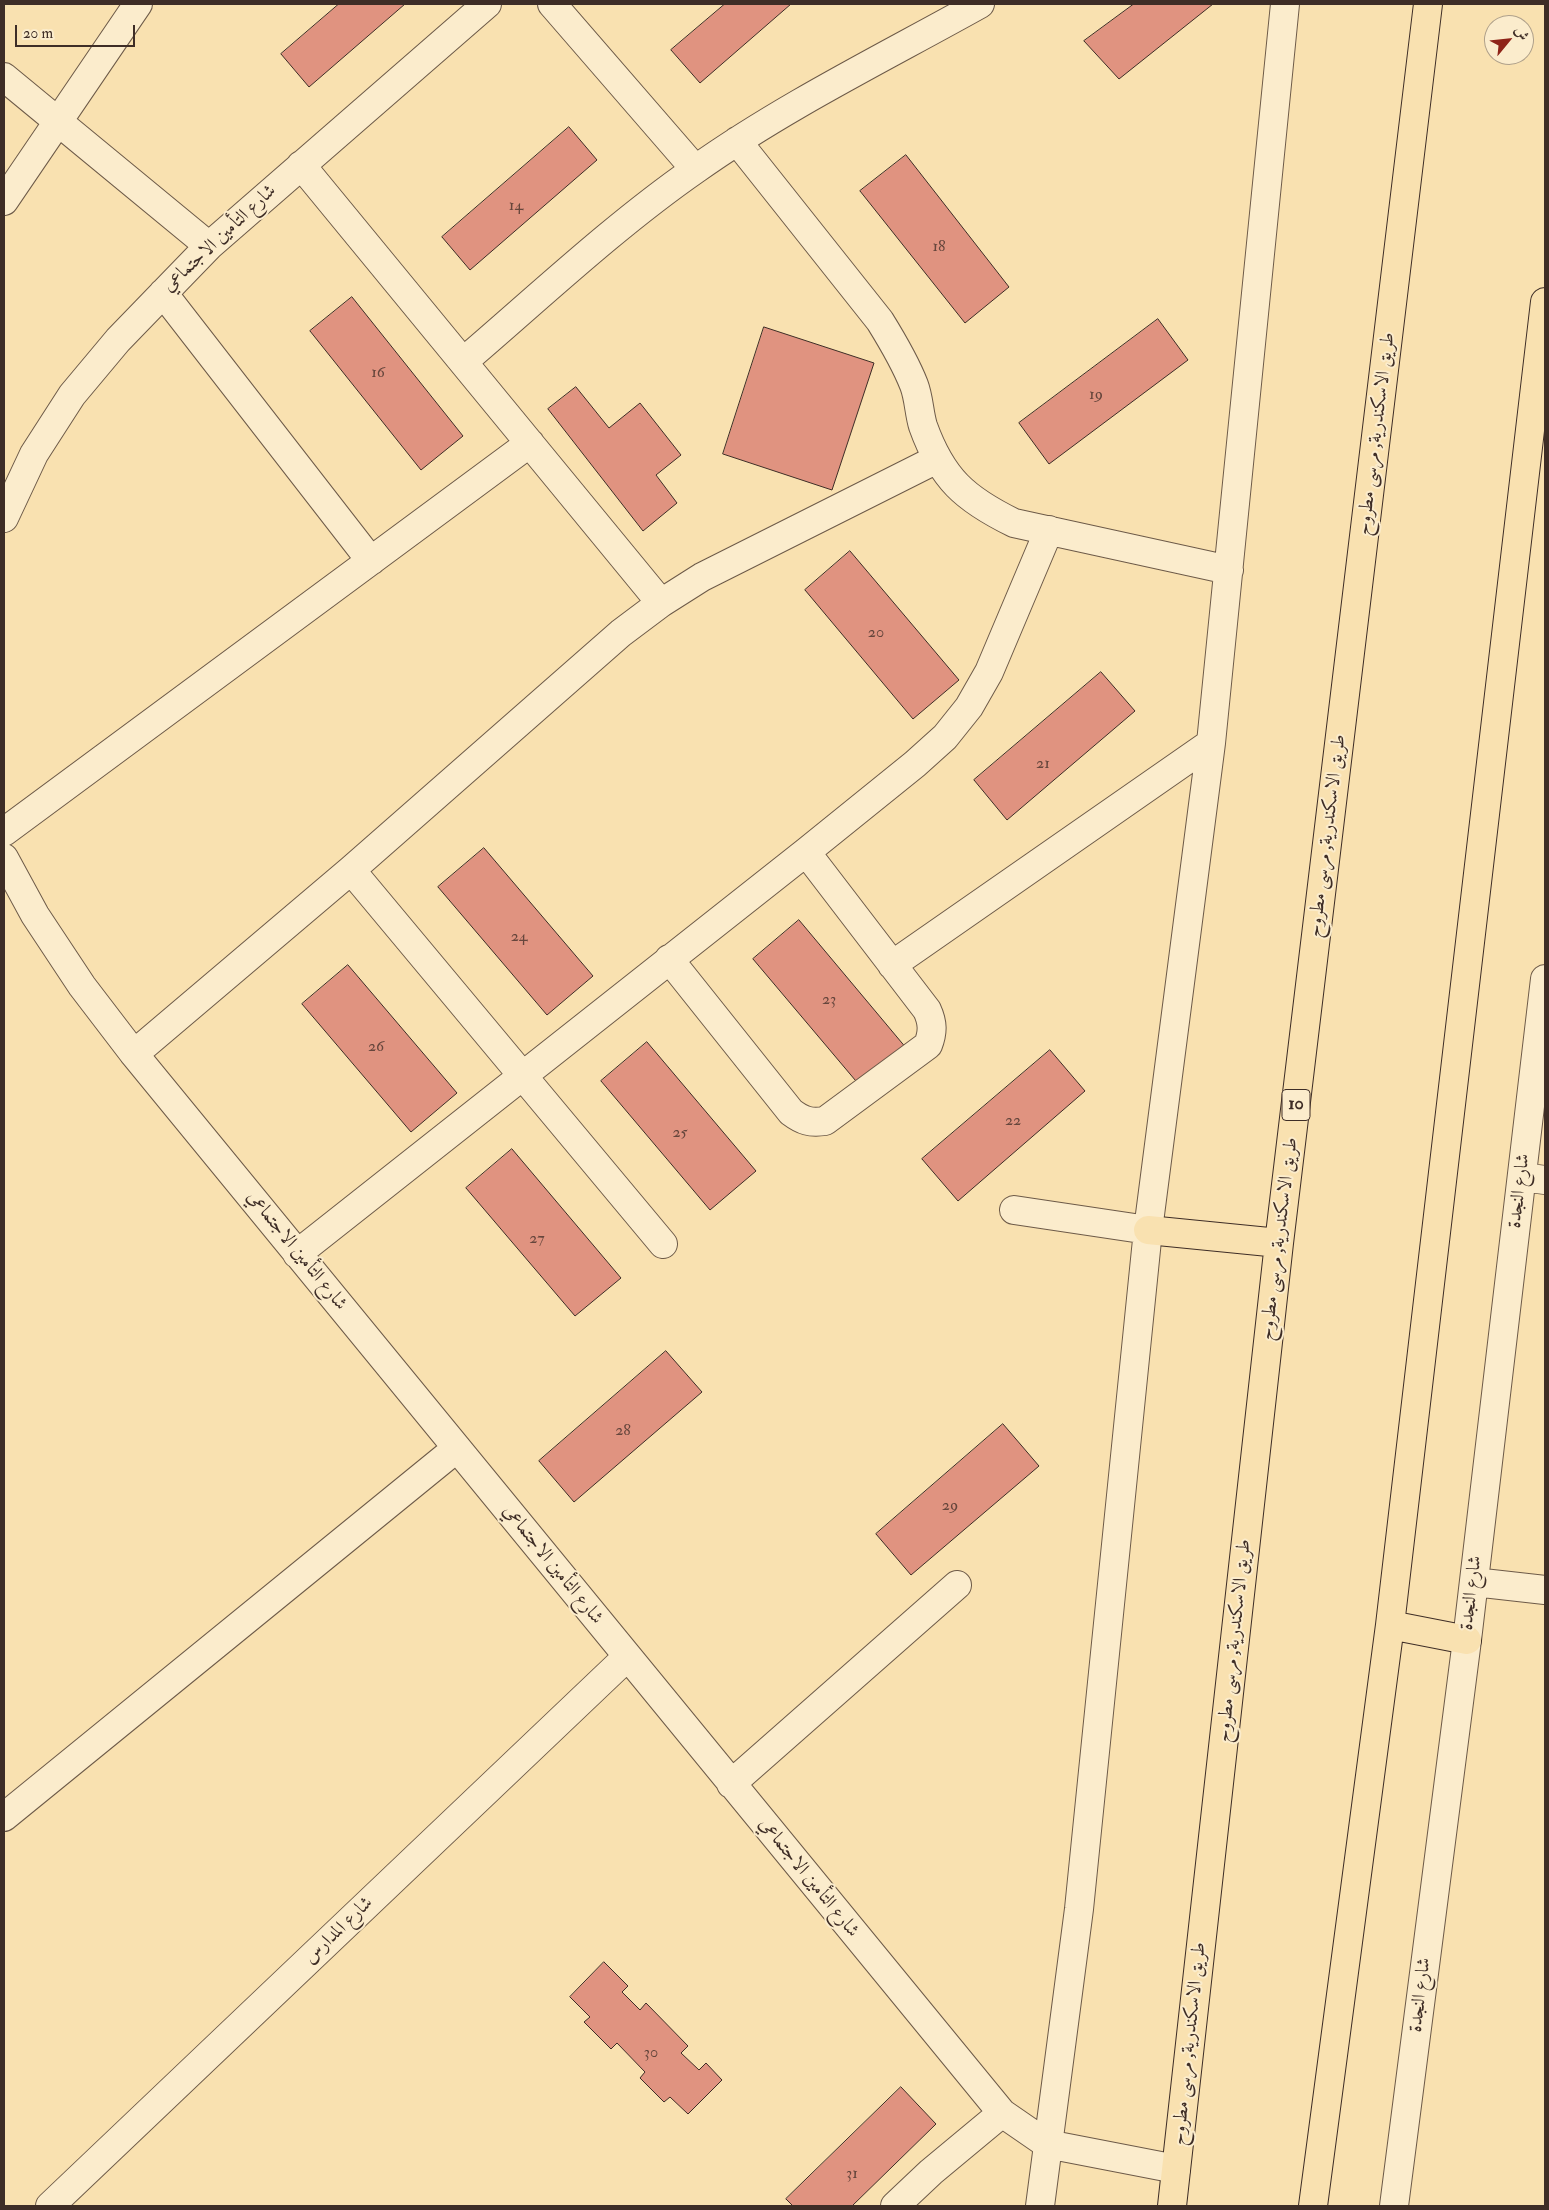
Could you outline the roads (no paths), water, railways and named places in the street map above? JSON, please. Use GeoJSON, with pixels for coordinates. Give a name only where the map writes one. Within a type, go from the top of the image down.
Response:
{"type":"FeatureCollection","features":[{"type":"Feature","properties":{"kind":"main road","name":"طريق الاسكندرية, مرسى مطروح"},"geometry":{"type":"LineString","coordinates":[[1172,2206],[1279,1243],[1428,4]]}},
{"type":"Feature","properties":{"kind":"main road"},"geometry":{"type":"LineString","coordinates":[[1314,2206],[1390,1625],[1541,366],[1545,302]]}},
{"type":"Feature","properties":{"kind":"main road"},"geometry":{"type":"LineString","coordinates":[[1148,1230],[1279,1243]]}},
{"type":"Feature","properties":{"kind":"main road"},"geometry":{"type":"LineString","coordinates":[[1390,1625],[1467,1640]]}},
{"type":"Feature","properties":{"kind":"street"},"geometry":{"type":"LineString","coordinates":[[4,201],[138,4]]}},
{"type":"Feature","properties":{"kind":"street","name":"شارع التأمين الاجتماعي"},"geometry":{"type":"LineString","coordinates":[[4,518],[34,454],[72,395],[118,340],[209,246],[487,4]]}},
{"type":"Feature","properties":{"kind":"street"},"geometry":{"type":"LineString","coordinates":[[552,4],[695,169]]}},
{"type":"Feature","properties":{"kind":"street"},"geometry":{"type":"LineString","coordinates":[[463,362],[649,203],[695,169],[779,114],[980,4]]}},
{"type":"Feature","properties":{"kind":"street"},"geometry":{"type":"LineString","coordinates":[[1040,2206],[1079,1909],[1148,1230],[1211,743],[1285,4]]}},
{"type":"Feature","properties":{"kind":"street"},"geometry":{"type":"LineString","coordinates":[[4,77],[209,246]]}},
{"type":"Feature","properties":{"kind":"street"},"geometry":{"type":"LineString","coordinates":[[736,141],[880,321],[900,353],[914,388],[923,425],[937,460],[957,487],[984,508],[1014,523],[1229,570]]}},
{"type":"Feature","properties":{"kind":"street"},"geometry":{"type":"LineString","coordinates":[[301,164],[661,603]]}},
{"type":"Feature","properties":{"kind":"street"},"geometry":{"type":"LineString","coordinates":[[164,293],[371,561]]}},
{"type":"Feature","properties":{"kind":"street"},"geometry":{"type":"LineString","coordinates":[[4,832],[530,443]]}},
{"type":"Feature","properties":{"kind":"street"},"geometry":{"type":"LineString","coordinates":[[134,1054],[350,870],[621,633],[661,603],[702,577],[745,554],[937,460]]}},
{"type":"Feature","properties":{"kind":"street"},"geometry":{"type":"LineString","coordinates":[[297,1254],[806,852],[915,764],[945,737],[969,707],[989,672],[1049,530]]}},
{"type":"Feature","properties":{"kind":"street"},"geometry":{"type":"LineString","coordinates":[[892,965],[1211,743]]}},
{"type":"Feature","properties":{"kind":"street"},"geometry":{"type":"LineString","coordinates":[[669,959],[791,1112],[800,1120],[813,1123],[825,1121],[928,1045],[932,1033],[932,1021],[927,1010],[806,852]]}},
{"type":"Feature","properties":{"kind":"street","name":"شارع التأمين الاجتماعي"},"geometry":{"type":"LineString","coordinates":[[4,858],[35,914],[82,986],[134,1054],[1002,2113],[1047,2144],[1176,2169]]}},
{"type":"Feature","properties":{"kind":"street"},"geometry":{"type":"LineString","coordinates":[[350,870],[663,1244]]}},
{"type":"Feature","properties":{"kind":"street","name":"شارع النجدة"},"geometry":{"type":"LineString","coordinates":[[1394,2206],[1474,1582],[1534,1179],[1545,980]]}},
{"type":"Feature","properties":{"kind":"street"},"geometry":{"type":"LineString","coordinates":[[1014,1210],[1148,1230]]}},
{"type":"Feature","properties":{"kind":"street"},"geometry":{"type":"LineString","coordinates":[[4,1817],[457,1448]]}},
{"type":"Feature","properties":{"kind":"street"},"geometry":{"type":"LineString","coordinates":[[1474,1582],[1545,1590]]}},
{"type":"Feature","properties":{"kind":"street"},"geometry":{"type":"LineString","coordinates":[[731,1784],[957,1585]]}},
{"type":"Feature","properties":{"kind":"street","name":"شارع المدارس"},"geometry":{"type":"LineString","coordinates":[[50,2206],[627,1657]]}},
{"type":"Feature","properties":{"kind":"street"},"geometry":{"type":"LineString","coordinates":[[895,2206],[931,2172],[1002,2113]]}}]}
